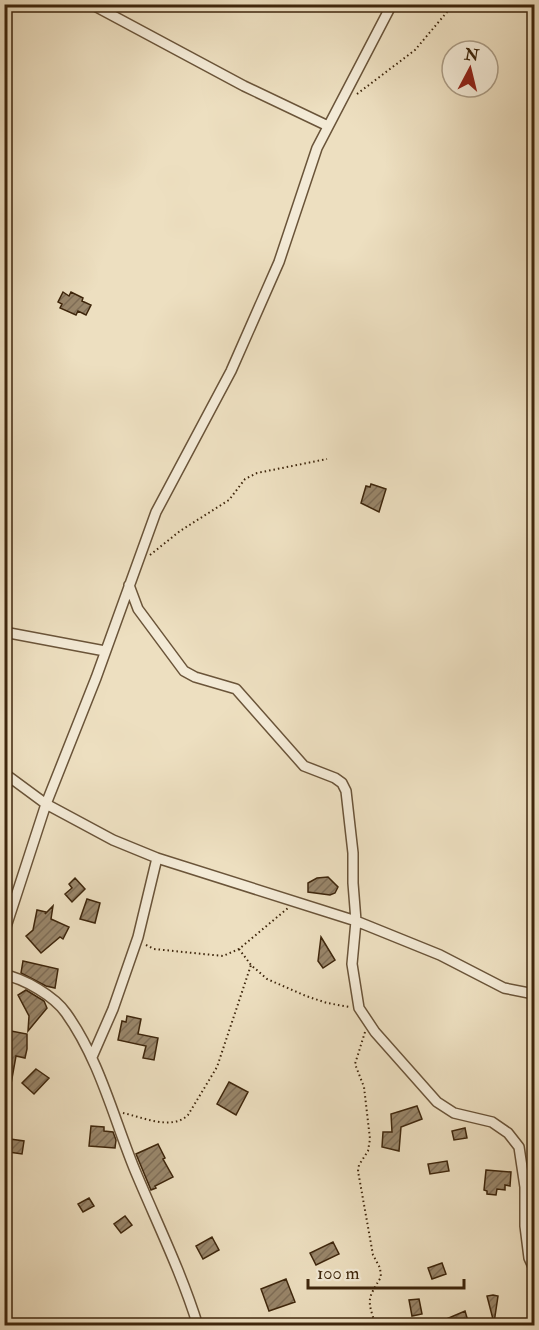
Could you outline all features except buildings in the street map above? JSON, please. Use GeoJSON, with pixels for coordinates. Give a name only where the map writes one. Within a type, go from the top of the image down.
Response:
{"type":"FeatureCollection","features":[{"type":"Feature","properties":{"kind":"street"},"geometry":{"type":"LineString","coordinates":[[91,4],[235,82],[328,126]]}},
{"type":"Feature","properties":{"kind":"street"},"geometry":{"type":"LineString","coordinates":[[4,933],[46,804],[96,678],[156,512],[231,371],[279,262],[316,148],[392,4]]}},
{"type":"Feature","properties":{"kind":"street"},"geometry":{"type":"LineString","coordinates":[[129,585],[138,609],[184,671],[195,677],[236,689],[304,766],[342,783],[346,791],[352,843],[356,921],[352,964],[359,1008],[368,1022],[437,1102],[454,1113],[492,1122],[508,1133],[519,1147],[525,1187],[525,1226],[529,1258],[534,1269]]}},
{"type":"Feature","properties":{"kind":"street"},"geometry":{"type":"LineString","coordinates":[[4,632],[105,651]]}},
{"type":"Feature","properties":{"kind":"street"},"geometry":{"type":"LineString","coordinates":[[4,772],[46,804],[113,840],[158,858],[356,921],[440,955],[504,988],[534,994]]}},
{"type":"Feature","properties":{"kind":"street"},"geometry":{"type":"LineString","coordinates":[[92,1057],[113,1009],[138,937],[158,858]]}},
{"type":"Feature","properties":{"kind":"street"},"geometry":{"type":"LineString","coordinates":[[4,975],[15,978],[57,1002],[66,1012],[92,1057],[135,1170],[184,1283],[198,1326]]}},
{"type":"Feature","properties":{"kind":"path"},"geometry":{"type":"LineString","coordinates":[[355,95],[415,50],[447,12],[458,4]]}},
{"type":"Feature","properties":{"kind":"path"},"geometry":{"type":"LineString","coordinates":[[134,568],[180,531],[229,500],[245,479],[257,473],[327,459]]}},
{"type":"Feature","properties":{"kind":"path"},"geometry":{"type":"LineString","coordinates":[[138,937],[154,949],[223,956],[239,949],[294,902]]}},
{"type":"Feature","properties":{"kind":"path"},"geometry":{"type":"LineString","coordinates":[[239,949],[267,979],[327,1003],[359,1008]]}},
{"type":"Feature","properties":{"kind":"path"},"geometry":{"type":"LineString","coordinates":[[112,1110],[171,1123],[183,1120],[188,1115],[217,1067],[251,964]]}},
{"type":"Feature","properties":{"kind":"path"},"geometry":{"type":"LineString","coordinates":[[368,1022],[355,1064],[364,1087],[370,1139],[368,1151],[359,1165],[359,1185],[373,1255],[380,1268],[381,1277],[369,1295],[370,1308],[376,1326]]}},
{"type":"Feature","properties":{"kind":"path"},"geometry":{"type":"LineString","coordinates":[[521,1159],[533,1130],[534,1108]]}}]}
